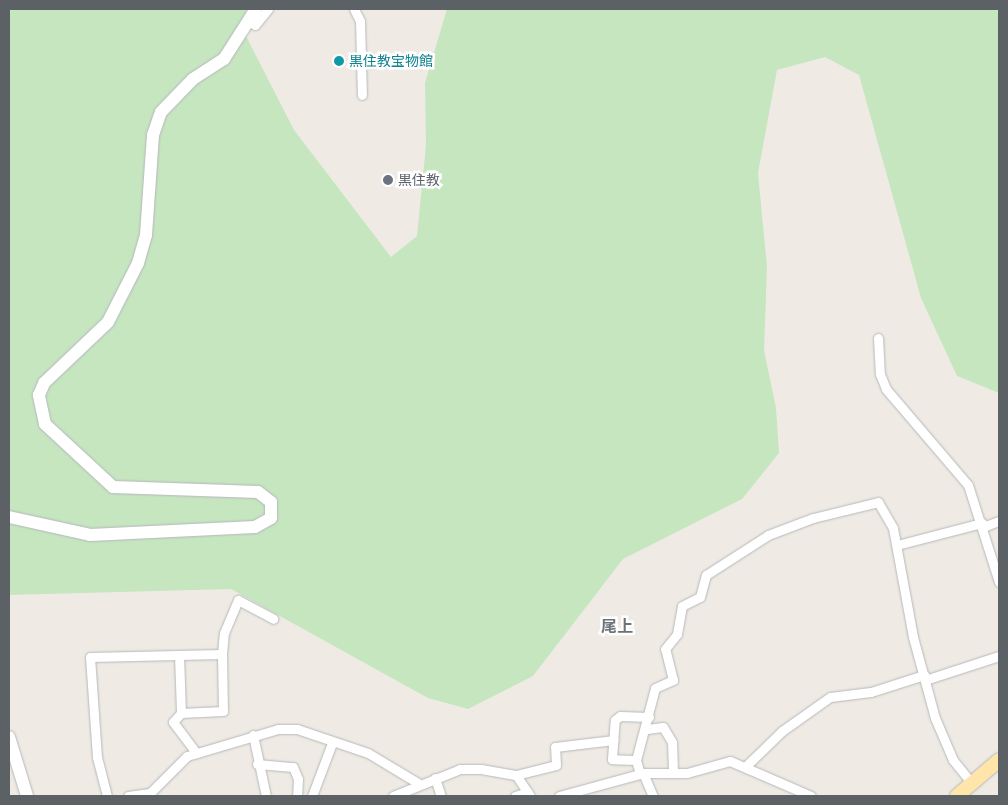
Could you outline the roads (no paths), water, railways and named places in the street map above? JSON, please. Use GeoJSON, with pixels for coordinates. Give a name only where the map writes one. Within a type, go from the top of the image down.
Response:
{"type":"FeatureCollection","features":[{"type":"Feature","properties":{"kind":"main road"},"geometry":{"type":"LineString","coordinates":[[957,796],[970,781],[999,760]]}},
{"type":"Feature","properties":{"kind":"street"},"geometry":{"type":"LineString","coordinates":[[9,517],[90,535],[255,527],[271,518],[270,502],[258,492],[113,487],[45,424],[39,395],[44,383],[108,322],[138,263],[146,235],[153,135],[161,112],[193,79],[224,59],[256,9]]}},
{"type":"Feature","properties":{"kind":"street"},"geometry":{"type":"LineString","coordinates":[[248,20],[255,25],[268,9]]}},
{"type":"Feature","properties":{"kind":"street"},"geometry":{"type":"LineString","coordinates":[[354,9],[360,21],[362,95]]}},
{"type":"Feature","properties":{"kind":"street"},"geometry":{"type":"LineString","coordinates":[[878,338],[880,374],[886,389],[968,485],[983,525],[999,582]]}},
{"type":"Feature","properties":{"kind":"street"},"geometry":{"type":"LineString","coordinates":[[653,796],[636,760],[647,729],[655,688],[673,680],[665,652],[677,634],[680,611],[700,597],[711,569],[768,535],[813,518],[878,502],[890,516],[925,678],[948,750],[970,781]]}},
{"type":"Feature","properties":{"kind":"street"},"geometry":{"type":"LineString","coordinates":[[897,546],[999,521]]}},
{"type":"Feature","properties":{"kind":"street"},"geometry":{"type":"LineString","coordinates":[[196,752],[173,722],[174,715],[181,713],[223,712],[222,654],[224,633],[238,600],[273,618]]}},
{"type":"Feature","properties":{"kind":"street"},"geometry":{"type":"LineString","coordinates":[[107,796],[97,757],[90,657],[222,654]]}},
{"type":"Feature","properties":{"kind":"street"},"geometry":{"type":"LineString","coordinates":[[180,655],[181,713]]}},
{"type":"Feature","properties":{"kind":"street"},"geometry":{"type":"LineString","coordinates":[[746,767],[782,731],[830,697],[871,692],[999,656]]}},
{"type":"Feature","properties":{"kind":"street"},"geometry":{"type":"LineString","coordinates":[[636,760],[612,759],[618,716],[649,718]]}},
{"type":"Feature","properties":{"kind":"street"},"geometry":{"type":"LineString","coordinates":[[647,729],[663,727],[672,742],[674,773]]}},
{"type":"Feature","properties":{"kind":"street"},"geometry":{"type":"LineString","coordinates":[[128,796],[151,794],[196,752],[253,735],[296,729],[332,743],[368,753],[418,783]]}},
{"type":"Feature","properties":{"kind":"street"},"geometry":{"type":"LineString","coordinates":[[253,735],[257,764],[266,796]]}},
{"type":"Feature","properties":{"kind":"street"},"geometry":{"type":"LineString","coordinates":[[9,737],[22,772],[26,796]]}},
{"type":"Feature","properties":{"kind":"street"},"geometry":{"type":"LineString","coordinates":[[393,796],[418,783],[460,769],[516,775],[556,765],[555,747],[614,740]]}},
{"type":"Feature","properties":{"kind":"street"},"geometry":{"type":"LineString","coordinates":[[312,796],[332,743]]}},
{"type":"Feature","properties":{"kind":"street"},"geometry":{"type":"LineString","coordinates":[[559,796],[642,774],[674,773],[730,761],[811,796]]}},
{"type":"Feature","properties":{"kind":"street"},"geometry":{"type":"LineString","coordinates":[[257,764],[293,767],[297,796]]}},
{"type":"Feature","properties":{"kind":"street"},"geometry":{"type":"LineString","coordinates":[[9,774],[22,772]]}},
{"type":"Feature","properties":{"kind":"street"},"geometry":{"type":"LineString","coordinates":[[515,796],[529,794],[516,775]]}},
{"type":"Feature","properties":{"kind":"street"},"geometry":{"type":"LineString","coordinates":[[435,778],[441,796]]}},
{"type":"Feature","properties":{"kind":"place","name":"黒住教宝物館"},"geometry":{"type":"Point","coordinates":[339,61]}},
{"type":"Feature","properties":{"kind":"place","name":"黒住教"},"geometry":{"type":"Point","coordinates":[388,180]}},
{"type":"Feature","properties":{"kind":"district","name":"尾上"},"geometry":{"type":"Point","coordinates":[617,627]}}]}
